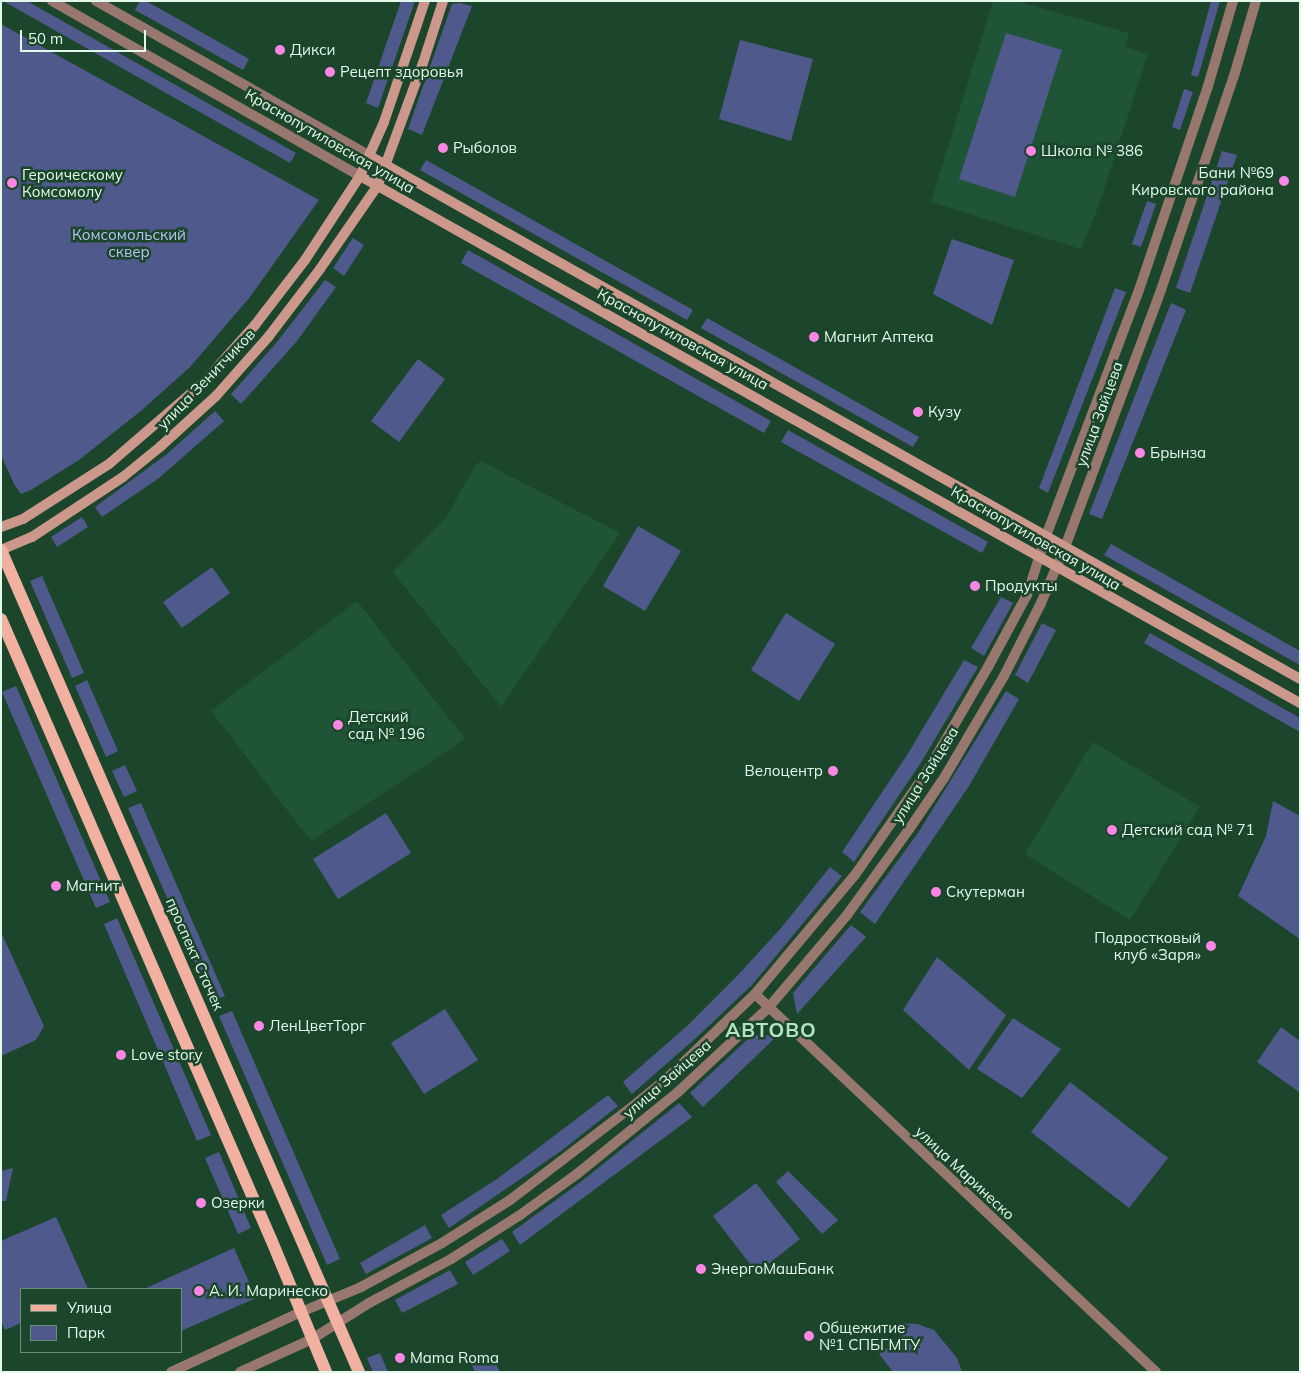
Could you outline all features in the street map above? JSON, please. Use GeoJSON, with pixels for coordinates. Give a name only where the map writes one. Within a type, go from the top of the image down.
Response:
{"type":"FeatureCollection","features":[{"type":"Feature","properties":{"kind":"main road","name":"улица Зенитчиков"},"geometry":{"type":"LineString","coordinates":[[1,528],[23,519],[109,464],[203,383],[255,325],[305,260],[360,176],[407,59],[425,1]]}},
{"type":"Feature","properties":{"kind":"main road","name":"улица Зенитчиков"},"geometry":{"type":"LineString","coordinates":[[1,550],[32,537],[122,477],[161,446],[216,396],[270,336],[320,269],[380,180],[424,63],[443,1]]}},
{"type":"Feature","properties":{"kind":"main road","name":"Краснопутиловская улица"},"geometry":{"type":"LineString","coordinates":[[368,160],[386,165],[1300,678]]}},
{"type":"Feature","properties":{"kind":"main road","name":"Краснопутиловская улица"},"geometry":{"type":"LineString","coordinates":[[360,176],[380,180],[1300,703]]}},
{"type":"Feature","properties":{"kind":"main road","name":"проспект Стачек"},"geometry":{"type":"LineString","coordinates":[[1,550],[359,1372]]}},
{"type":"Feature","properties":{"kind":"main road"},"geometry":{"type":"LineString","coordinates":[[1,620],[326,1372]]}},
{"type":"Feature","properties":{"kind":"street","name":"Краснопутиловская улица"},"geometry":{"type":"LineString","coordinates":[[52,1],[360,176]]}},
{"type":"Feature","properties":{"kind":"street","name":"Краснопутиловская улица"},"geometry":{"type":"LineString","coordinates":[[96,1],[368,160]]}},
{"type":"Feature","properties":{"kind":"street","name":"улица Зайцева"},"geometry":{"type":"LineString","coordinates":[[171,1372],[301,1312],[361,1287],[442,1243],[510,1200],[653,1090],[756,994],[855,875],[928,770],[1027,596],[1046,536],[1139,290],[1208,86],[1233,1]]}},
{"type":"Feature","properties":{"kind":"street","name":"улица Зайцева"},"geometry":{"type":"LineString","coordinates":[[240,1372],[312,1338],[451,1259],[520,1215],[570,1179],[678,1092],[768,1007],[847,915],[934,792],[1004,676],[1041,604],[1164,281],[1226,100],[1256,1]]}},
{"type":"Feature","properties":{"kind":"street","name":"улица Маринеско"},"geometry":{"type":"LineString","coordinates":[[756,994],[1156,1372]]}},
{"type":"Feature","properties":{"kind":"shaded area","name":"Школа № 386"},"geometry":{"type":"Polygon","coordinates":[[[993,1],[1016,1],[1129,33],[1125,47],[1148,54],[1099,205],[1081,249],[931,202],[993,1]]]}},
{"type":"Feature","properties":{"kind":"shaded area"},"geometry":{"type":"Polygon","coordinates":[[[483,462],[620,533],[501,707],[393,572],[445,519],[477,463],[483,462]]]}},
{"type":"Feature","properties":{"kind":"shaded area","name":"Детский сад № 196"},"geometry":{"type":"Polygon","coordinates":[[[357,601],[465,739],[311,841],[211,711],[357,601]]]}},
{"type":"Feature","properties":{"kind":"shaded area","name":"Детский сад № 71"},"geometry":{"type":"Polygon","coordinates":[[[1093,742],[1200,807],[1130,920],[1025,854],[1093,742]]]}},
{"type":"Feature","properties":{"kind":"green space"},"geometry":{"type":"Polygon","coordinates":[[[3,1],[27,1],[296,153],[290,163],[3,1]]]}},
{"type":"Feature","properties":{"kind":"green space"},"geometry":{"type":"Polygon","coordinates":[[[140,1],[146,1],[249,59],[243,70],[135,10],[140,1]]]}},
{"type":"Feature","properties":{"kind":"green space"},"geometry":{"type":"Polygon","coordinates":[[[401,1],[415,1],[378,108],[366,103],[401,1]]]}},
{"type":"Feature","properties":{"kind":"green space"},"geometry":{"type":"Polygon","coordinates":[[[1211,1],[1220,1],[1198,77],[1191,75],[1211,1]]]}},
{"type":"Feature","properties":{"kind":"green space"},"geometry":{"type":"Polygon","coordinates":[[[460,3],[472,6],[422,135],[408,129],[452,4],[460,3]]]}},
{"type":"Feature","properties":{"kind":"green space","name":"Комсомольский сквер"},"geometry":{"type":"Polygon","coordinates":[[[1,24],[319,200],[250,297],[190,367],[142,410],[79,460],[31,490],[21,494],[14,484],[1,455],[1,24]]]}},
{"type":"Feature","properties":{"kind":"green space"},"geometry":{"type":"Polygon","coordinates":[[[1006,33],[1062,50],[1015,197],[959,179],[1006,33]]]}},
{"type":"Feature","properties":{"kind":"green space"},"geometry":{"type":"Polygon","coordinates":[[[740,40],[813,59],[791,141],[719,119],[740,40]]]}},
{"type":"Feature","properties":{"kind":"green space"},"geometry":{"type":"Polygon","coordinates":[[[1184,89],[1193,92],[1180,130],[1172,127],[1184,89]]]}},
{"type":"Feature","properties":{"kind":"green space"},"geometry":{"type":"Polygon","coordinates":[[[1222,151],[1237,155],[1190,293],[1176,288],[1222,151]]]}},
{"type":"Feature","properties":{"kind":"green space"},"geometry":{"type":"Polygon","coordinates":[[[426,160],[693,310],[687,320],[420,170],[426,160]]]}},
{"type":"Feature","properties":{"kind":"green space"},"geometry":{"type":"Polygon","coordinates":[[[1147,201],[1156,204],[1141,247],[1132,244],[1147,201]]]}},
{"type":"Feature","properties":{"kind":"green space"},"geometry":{"type":"Polygon","coordinates":[[[353,238],[364,245],[344,276],[333,268],[353,238]]]}},
{"type":"Feature","properties":{"kind":"green space"},"geometry":{"type":"Polygon","coordinates":[[[952,239],[1014,260],[992,325],[933,294],[952,239]]]}},
{"type":"Feature","properties":{"kind":"green space"},"geometry":{"type":"Polygon","coordinates":[[[468,250],[771,421],[764,433],[461,263],[468,250]]]}},
{"type":"Feature","properties":{"kind":"green space"},"geometry":{"type":"Polygon","coordinates":[[[325,280],[336,287],[297,341],[241,404],[231,394],[277,342],[325,280]]]}},
{"type":"Feature","properties":{"kind":"green space"},"geometry":{"type":"Polygon","coordinates":[[[1115,288],[1126,292],[1048,493],[1039,488],[1115,288]]]}},
{"type":"Feature","properties":{"kind":"green space"},"geometry":{"type":"Polygon","coordinates":[[[1171,303],[1186,310],[1102,519],[1089,514],[1171,303]]]}},
{"type":"Feature","properties":{"kind":"green space"},"geometry":{"type":"Polygon","coordinates":[[[707,318],[919,437],[913,447],[701,328],[707,318]]]}},
{"type":"Feature","properties":{"kind":"green space"},"geometry":{"type":"Polygon","coordinates":[[[418,359],[445,379],[399,442],[371,421],[418,359]]]}},
{"type":"Feature","properties":{"kind":"green space"},"geometry":{"type":"Polygon","coordinates":[[[215,411],[224,421],[159,478],[102,517],[95,507],[167,454],[215,411]]]}},
{"type":"Feature","properties":{"kind":"green space"},"geometry":{"type":"Polygon","coordinates":[[[788,430],[988,542],[982,553],[781,442],[788,430]]]}},
{"type":"Feature","properties":{"kind":"green space"},"geometry":{"type":"Polygon","coordinates":[[[82,517],[88,527],[57,547],[51,537],[82,517]]]}},
{"type":"Feature","properties":{"kind":"green space"},"geometry":{"type":"Polygon","coordinates":[[[638,526],[681,551],[645,611],[603,586],[638,526]]]}},
{"type":"Feature","properties":{"kind":"green space"},"geometry":{"type":"Polygon","coordinates":[[[1111,544],[1300,651],[1300,665],[1104,555],[1111,544]]]}},
{"type":"Feature","properties":{"kind":"green space"},"geometry":{"type":"Polygon","coordinates":[[[212,567],[230,593],[182,628],[163,602],[212,567]]]}},
{"type":"Feature","properties":{"kind":"green space"},"geometry":{"type":"Polygon","coordinates":[[[42,576],[84,673],[72,678],[30,581],[42,576]]]}},
{"type":"Feature","properties":{"kind":"green space"},"geometry":{"type":"Polygon","coordinates":[[[1001,597],[1013,603],[984,656],[971,648],[1001,597]]]}},
{"type":"Feature","properties":{"kind":"green space"},"geometry":{"type":"Polygon","coordinates":[[[786,613],[835,644],[799,701],[751,670],[786,613]]]}},
{"type":"Feature","properties":{"kind":"green space"},"geometry":{"type":"Polygon","coordinates":[[[1042,623],[1056,630],[1028,683],[1015,675],[1042,623]]]}},
{"type":"Feature","properties":{"kind":"green space"},"geometry":{"type":"Polygon","coordinates":[[[1150,633],[1300,718],[1300,732],[1144,643],[1150,633]]]}},
{"type":"Feature","properties":{"kind":"green space"},"geometry":{"type":"Polygon","coordinates":[[[964,660],[978,667],[920,764],[854,862],[842,852],[907,755],[964,660]]]}},
{"type":"Feature","properties":{"kind":"green space"},"geometry":{"type":"Polygon","coordinates":[[[87,680],[118,751],[106,757],[75,686],[87,680]]]}},
{"type":"Feature","properties":{"kind":"green space"},"geometry":{"type":"Polygon","coordinates":[[[16,686],[110,902],[96,908],[2,692],[16,686]]]}},
{"type":"Feature","properties":{"kind":"green space"},"geometry":{"type":"Polygon","coordinates":[[[1006,691],[1019,699],[969,786],[875,924],[860,912],[918,833],[1006,691]]]}},
{"type":"Feature","properties":{"kind":"green space"},"geometry":{"type":"Polygon","coordinates":[[[125,765],[137,791],[124,797],[112,771],[125,765]]]}},
{"type":"Feature","properties":{"kind":"green space"},"geometry":{"type":"Polygon","coordinates":[[[1273,801],[1300,816],[1300,939],[1238,896],[1266,836],[1273,801]]]}},
{"type":"Feature","properties":{"kind":"green space"},"geometry":{"type":"Polygon","coordinates":[[[141,803],[225,996],[212,1001],[128,808],[141,803]]]}},
{"type":"Feature","properties":{"kind":"green space"},"geometry":{"type":"Polygon","coordinates":[[[386,813],[411,853],[338,899],[313,859],[386,813]]]}},
{"type":"Feature","properties":{"kind":"green space"},"geometry":{"type":"Polygon","coordinates":[[[830,867],[842,876],[752,985],[697,1037],[632,1094],[623,1082],[687,1026],[739,974],[781,928],[830,867]]]}},
{"type":"Feature","properties":{"kind":"green space"},"geometry":{"type":"Polygon","coordinates":[[[117,918],[211,1135],[197,1141],[104,924],[117,918]]]}},
{"type":"Feature","properties":{"kind":"green space"},"geometry":{"type":"Polygon","coordinates":[[[851,925],[866,937],[797,1014],[793,993],[851,925]]]}},
{"type":"Feature","properties":{"kind":"green space"},"geometry":{"type":"Polygon","coordinates":[[[1,932],[44,1026],[36,1040],[1,1056],[1,932]]]}},
{"type":"Feature","properties":{"kind":"green space"},"geometry":{"type":"Polygon","coordinates":[[[937,957],[1006,1015],[969,1070],[903,1010],[937,957]]]}},
{"type":"Feature","properties":{"kind":"green space"},"geometry":{"type":"Polygon","coordinates":[[[445,1009],[478,1060],[424,1094],[391,1043],[445,1009]]]}},
{"type":"Feature","properties":{"kind":"green space"},"geometry":{"type":"Polygon","coordinates":[[[232,1011],[340,1259],[327,1265],[219,1016],[232,1011]]]}},
{"type":"Feature","properties":{"kind":"green space"},"geometry":{"type":"Polygon","coordinates":[[[1013,1018],[1061,1049],[1022,1098],[977,1069],[1013,1018]]]}},
{"type":"Feature","properties":{"kind":"green space"},"geometry":{"type":"Polygon","coordinates":[[[1281,1027],[1300,1041],[1299,1092],[1257,1062],[1281,1027]]]}},
{"type":"Feature","properties":{"kind":"green space"},"geometry":{"type":"Polygon","coordinates":[[[761,1034],[776,1037],[703,1107],[690,1093],[749,1038],[761,1034]]]}},
{"type":"Feature","properties":{"kind":"green space"},"geometry":{"type":"Polygon","coordinates":[[[1070,1082],[1168,1158],[1129,1208],[1031,1132],[1070,1082]]]}},
{"type":"Feature","properties":{"kind":"green space"},"geometry":{"type":"Polygon","coordinates":[[[608,1095],[618,1106],[561,1151],[449,1228],[441,1215],[497,1179],[608,1095]]]}},
{"type":"Feature","properties":{"kind":"green space"},"geometry":{"type":"Polygon","coordinates":[[[679,1103],[692,1117],[520,1245],[512,1232],[582,1181],[679,1103]]]}},
{"type":"Feature","properties":{"kind":"green space"},"geometry":{"type":"Polygon","coordinates":[[[219,1152],[251,1228],[238,1234],[205,1158],[219,1152]]]}},
{"type":"Feature","properties":{"kind":"green space"},"geometry":{"type":"Polygon","coordinates":[[[13,1168],[6,1201],[1,1201],[1,1171],[13,1168]]]}},
{"type":"Feature","properties":{"kind":"green space"},"geometry":{"type":"Polygon","coordinates":[[[788,1171],[838,1220],[822,1234],[776,1182],[788,1171]]]}},
{"type":"Feature","properties":{"kind":"green space"},"geometry":{"type":"Polygon","coordinates":[[[756,1183],[800,1239],[757,1273],[713,1216],[756,1183]]]}},
{"type":"Feature","properties":{"kind":"green space"},"geometry":{"type":"Polygon","coordinates":[[[56,1217],[88,1288],[20,1288],[20,1323],[5,1330],[1,1321],[1,1241],[56,1217]]]}},
{"type":"Feature","properties":{"kind":"green space"},"geometry":{"type":"Polygon","coordinates":[[[425,1225],[432,1238],[366,1274],[360,1263],[425,1225]]]}},
{"type":"Feature","properties":{"kind":"green space"},"geometry":{"type":"Polygon","coordinates":[[[502,1239],[510,1251],[473,1275],[465,1262],[502,1239]]]}},
{"type":"Feature","properties":{"kind":"green space"},"geometry":{"type":"Polygon","coordinates":[[[234,1248],[256,1298],[182,1331],[182,1288],[146,1288],[234,1248]]]}},
{"type":"Feature","properties":{"kind":"green space"},"geometry":{"type":"Polygon","coordinates":[[[450,1270],[458,1284],[402,1313],[395,1300],[450,1270]]]}},
{"type":"Feature","properties":{"kind":"green space"},"geometry":{"type":"Polygon","coordinates":[[[893,1323],[917,1324],[934,1330],[957,1358],[962,1372],[893,1372],[879,1354],[903,1336],[893,1323]]]}},
{"type":"Feature","properties":{"kind":"green space"},"geometry":{"type":"Polygon","coordinates":[[[380,1353],[388,1372],[373,1372],[367,1358],[380,1353]]]}},
{"type":"Feature","properties":{"kind":"green space"},"geometry":{"type":"Polygon","coordinates":[[[491,1354],[500,1372],[475,1372],[471,1364],[491,1354]]]}},
{"type":"Feature","properties":{"kind":"place","name":"Дикси"},"geometry":{"type":"Point","coordinates":[280,50]}},
{"type":"Feature","properties":{"kind":"place","name":"Рецепт здоровья"},"geometry":{"type":"Point","coordinates":[330,72]}},
{"type":"Feature","properties":{"kind":"place","name":"Рыболов"},"geometry":{"type":"Point","coordinates":[443,148]}},
{"type":"Feature","properties":{"kind":"place","name":"Школа № 386"},"geometry":{"type":"Point","coordinates":[1031,151]}},
{"type":"Feature","properties":{"kind":"place","name":"Бани №69 Кировского района"},"geometry":{"type":"Point","coordinates":[1284,181]}},
{"type":"Feature","properties":{"kind":"place","name":"Героическому Комсомолу"},"geometry":{"type":"Point","coordinates":[12,183]}},
{"type":"Feature","properties":{"kind":"place","name":"Магнит Аптека"},"geometry":{"type":"Point","coordinates":[814,337]}},
{"type":"Feature","properties":{"kind":"place","name":"Кузу"},"geometry":{"type":"Point","coordinates":[918,412]}},
{"type":"Feature","properties":{"kind":"place","name":"Брынза"},"geometry":{"type":"Point","coordinates":[1140,453]}},
{"type":"Feature","properties":{"kind":"place","name":"Продукты"},"geometry":{"type":"Point","coordinates":[975,586]}},
{"type":"Feature","properties":{"kind":"place","name":"Детский сад № 196"},"geometry":{"type":"Point","coordinates":[338,725]}},
{"type":"Feature","properties":{"kind":"place","name":"Велоцентр"},"geometry":{"type":"Point","coordinates":[833,771]}},
{"type":"Feature","properties":{"kind":"place","name":"Детский сад № 71"},"geometry":{"type":"Point","coordinates":[1112,830]}},
{"type":"Feature","properties":{"kind":"place","name":"Магнит"},"geometry":{"type":"Point","coordinates":[56,886]}},
{"type":"Feature","properties":{"kind":"place","name":"Скутерман"},"geometry":{"type":"Point","coordinates":[936,892]}},
{"type":"Feature","properties":{"kind":"place","name":"Подростковый клуб «Заря»"},"geometry":{"type":"Point","coordinates":[1211,946]}},
{"type":"Feature","properties":{"kind":"place","name":"ЛенЦветТорг"},"geometry":{"type":"Point","coordinates":[259,1026]}},
{"type":"Feature","properties":{"kind":"place","name":"Love story"},"geometry":{"type":"Point","coordinates":[121,1055]}},
{"type":"Feature","properties":{"kind":"place","name":"Озерки"},"geometry":{"type":"Point","coordinates":[201,1203]}},
{"type":"Feature","properties":{"kind":"place","name":"ЭнергоМашБанк"},"geometry":{"type":"Point","coordinates":[701,1269]}},
{"type":"Feature","properties":{"kind":"place","name":"А. И. Маринеско"},"geometry":{"type":"Point","coordinates":[199,1291]}},
{"type":"Feature","properties":{"kind":"place","name":"Общежитие №1 СПБГМТУ"},"geometry":{"type":"Point","coordinates":[809,1336]}},
{"type":"Feature","properties":{"kind":"place","name":"Mama Roma"},"geometry":{"type":"Point","coordinates":[400,1358]}},
{"type":"Feature","properties":{"kind":"district","name":"АВТОВО"},"geometry":{"type":"Point","coordinates":[771,1029]}}]}
